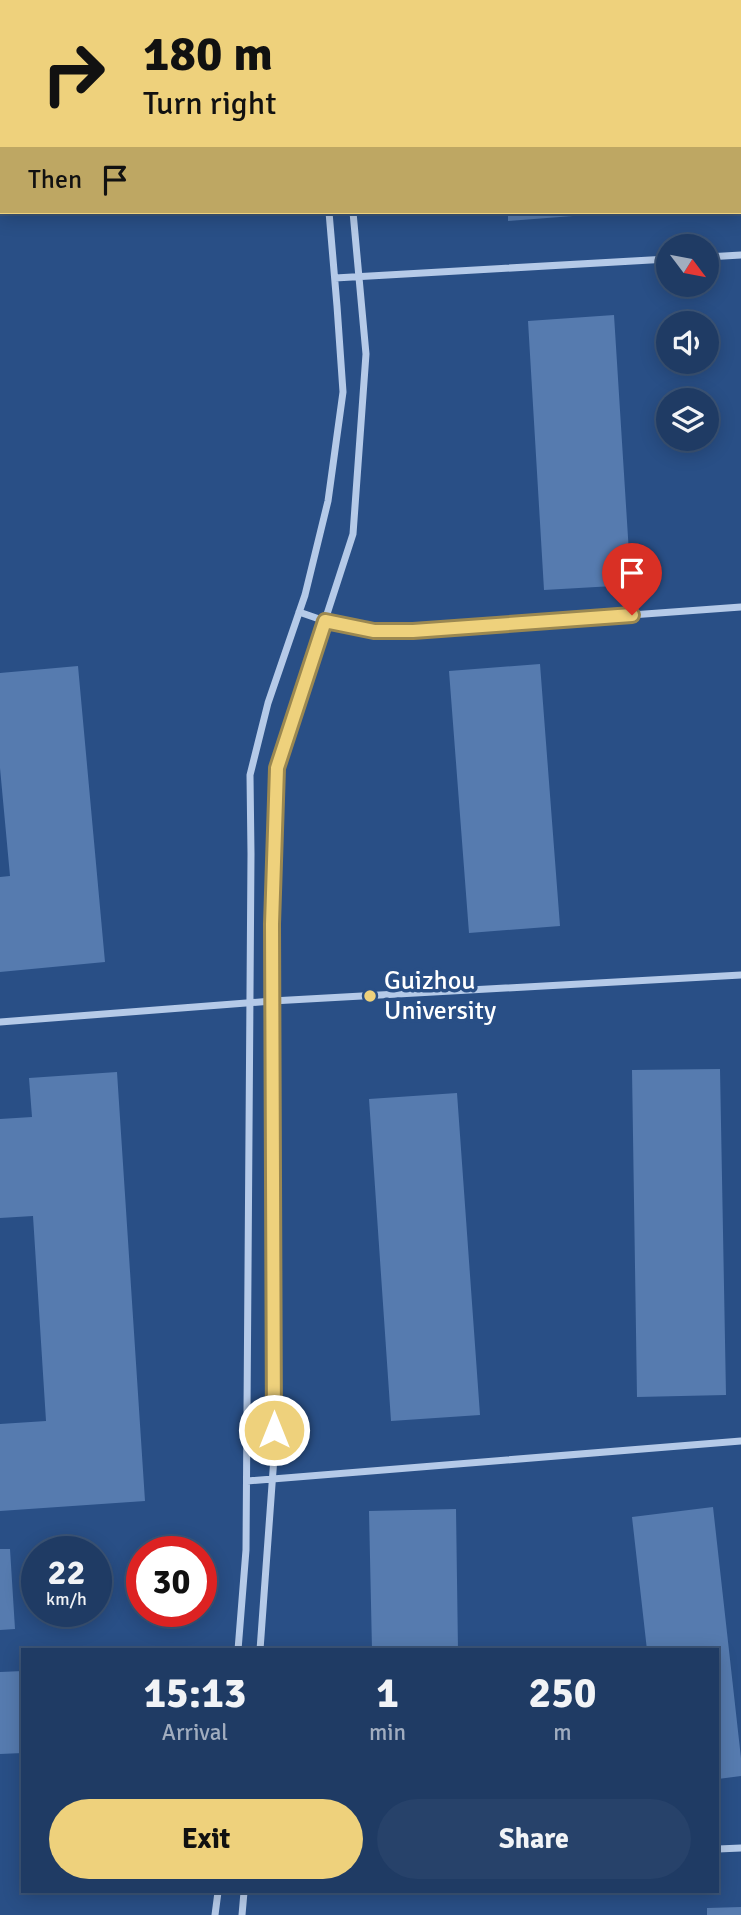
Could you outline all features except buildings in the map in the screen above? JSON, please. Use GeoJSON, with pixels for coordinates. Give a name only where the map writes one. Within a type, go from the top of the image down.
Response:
{"type":"FeatureCollection","features":[{"type":"Feature","properties":{"kind":"street"},"geometry":{"type":"LineString","coordinates":[[238,1648],[246,1550],[247,1480],[250,775],[268,703],[299,612],[328,501],[342,392],[329,214]]}},
{"type":"Feature","properties":{"kind":"street"},"geometry":{"type":"LineString","coordinates":[[260,1648],[274,1457],[272,924],[277,768],[354,534],[366,355],[353,214]]}},
{"type":"Feature","properties":{"kind":"street"},"geometry":{"type":"LineString","coordinates":[[719,256],[741,255]]}},
{"type":"Feature","properties":{"kind":"street"},"geometry":{"type":"LineString","coordinates":[[335,278],[656,261]]}},
{"type":"Feature","properties":{"kind":"street"},"geometry":{"type":"LineString","coordinates":[[299,612],[325,621],[374,631],[413,631],[741,607]]}},
{"type":"Feature","properties":{"kind":"street"},"geometry":{"type":"LineString","coordinates":[[0,1022],[272,1001],[741,975]]}},
{"type":"Feature","properties":{"kind":"street"},"geometry":{"type":"LineString","coordinates":[[247,1480],[741,1441]]}},
{"type":"Feature","properties":{"kind":"street"},"geometry":{"type":"LineString","coordinates":[[719,1849],[741,1847]]}},
{"type":"Feature","properties":{"kind":"street"},"geometry":{"type":"LineString","coordinates":[[215,1915],[218,1893]]}},
{"type":"Feature","properties":{"kind":"street"},"geometry":{"type":"LineString","coordinates":[[242,1915],[244,1893]]}},
{"type":"Feature","properties":{"kind":"place","name":"Guizhou University"},"geometry":{"type":"Point","coordinates":[370,996]}},
{"type":"Feature","properties":{"kind":"route"},"geometry":{"type":"LineString","coordinates":[[274,1430],[272,924],[277,768],[325,621],[374,631],[413,631],[632,615]]}}]}
